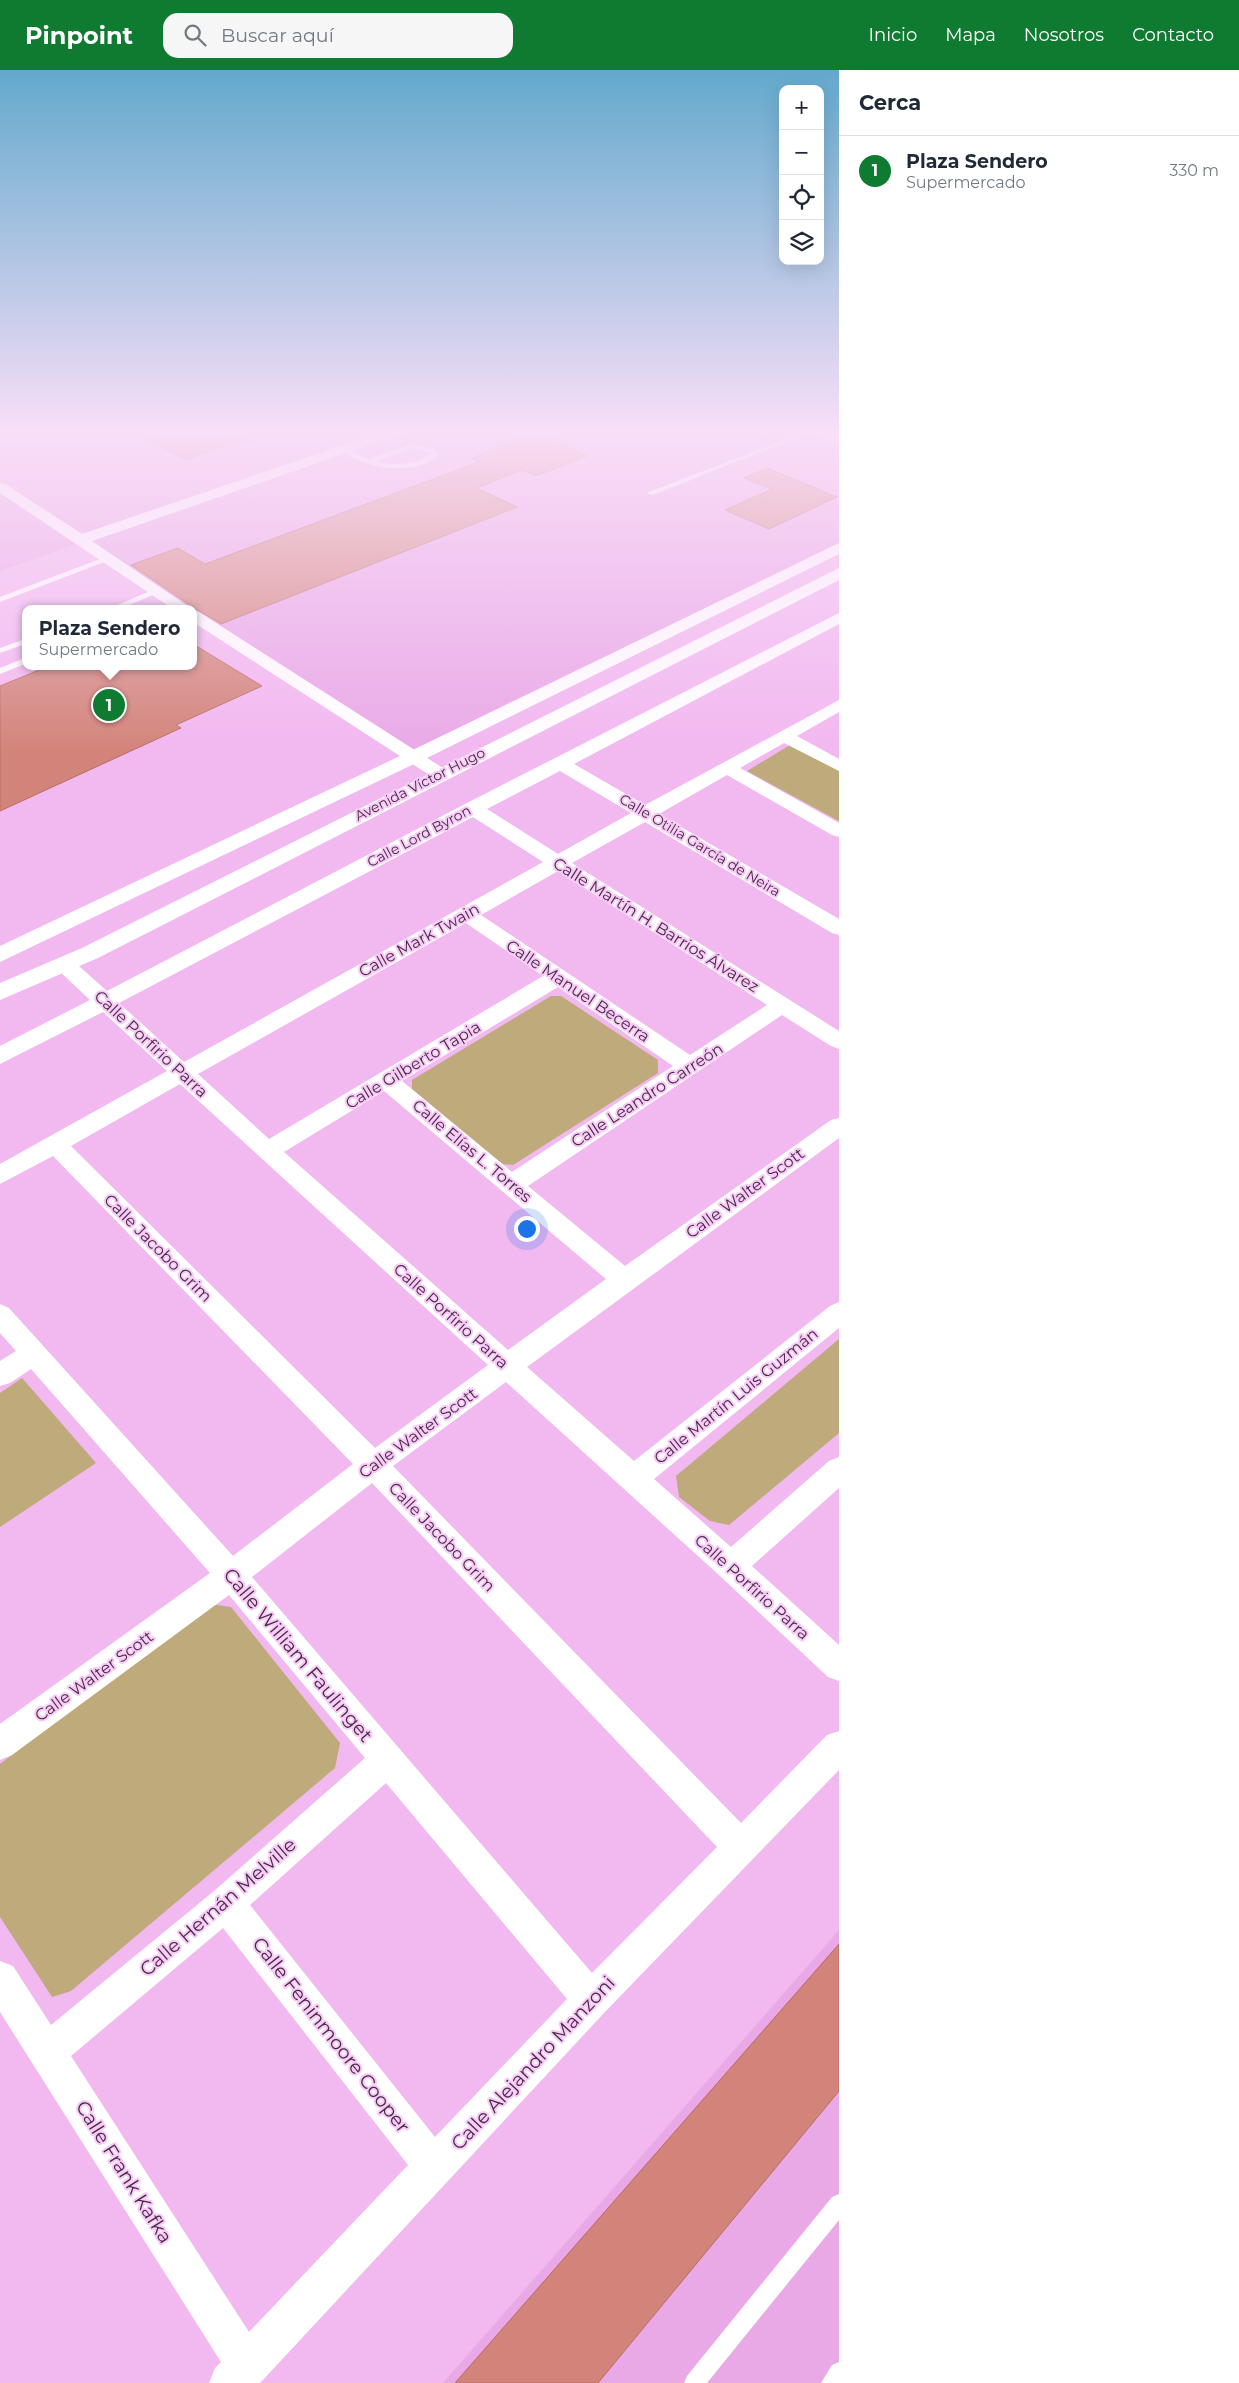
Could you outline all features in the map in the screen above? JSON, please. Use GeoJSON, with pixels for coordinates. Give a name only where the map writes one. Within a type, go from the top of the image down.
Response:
{"type":"FeatureCollection","features":[{"type":"Feature","properties":{"kind":"street"},"geometry":{"type":"LineString","coordinates":[[75,537],[178,605]]}},
{"type":"Feature","properties":{"kind":"street"},"geometry":{"type":"LineString","coordinates":[[80,540],[89,537]]}},
{"type":"Feature","properties":{"kind":"street","name":"Avenida Víctor Hugo"},"geometry":{"type":"LineString","coordinates":[[0,956],[839,548]]}},
{"type":"Feature","properties":{"kind":"street","name":"Avenida Víctor Hugo"},"geometry":{"type":"LineString","coordinates":[[1,992],[64,964],[839,573]]}},
{"type":"Feature","properties":{"kind":"street"},"geometry":{"type":"LineString","coordinates":[[197,617],[440,774]]}},
{"type":"Feature","properties":{"kind":"street","name":"Calle Lord Byron"},"geometry":{"type":"LineString","coordinates":[[0,1056],[472,808],[836,623]]}},
{"type":"Feature","properties":{"kind":"street","name":"Calle Mark Twain"},"geometry":{"type":"LineString","coordinates":[[0,1175],[466,914],[559,864],[839,705]]}},
{"type":"Feature","properties":{"kind":"street"},"geometry":{"type":"LineString","coordinates":[[783,736],[839,766]]}},
{"type":"Feature","properties":{"kind":"street","name":"Calle Otilia García de Neira"},"geometry":{"type":"LineString","coordinates":[[560,763],[839,928]]}},
{"type":"Feature","properties":{"kind":"street"},"geometry":{"type":"LineString","coordinates":[[727,768],[839,832]]}},
{"type":"Feature","properties":{"kind":"street","name":"Calle Martín H. Barrios Álvarez"},"geometry":{"type":"LineString","coordinates":[[472,808],[839,1041]]}},
{"type":"Feature","properties":{"kind":"street","name":"Calle Manuel Becerra"},"geometry":{"type":"LineString","coordinates":[[466,914],[691,1067]]}},
{"type":"Feature","properties":{"kind":"street"},"geometry":{"type":"LineString","coordinates":[[1,992],[22,966],[36,956],[43,948],[49,932]]}},
{"type":"Feature","properties":{"kind":"street","name":"Calle Porfirio Parra"},"geometry":{"type":"LineString","coordinates":[[64,964],[267,1151],[507,1368],[731,1566],[839,1666]]}},
{"type":"Feature","properties":{"kind":"street","name":"Calle Gilberto Tapia"},"geometry":{"type":"LineString","coordinates":[[267,1151],[558,978]]}},
{"type":"Feature","properties":{"kind":"street","name":"Calle Leandro Carreón"},"geometry":{"type":"LineString","coordinates":[[512,1184],[782,1005]]}},
{"type":"Feature","properties":{"kind":"street","name":"Calle Elías L. Torres"},"geometry":{"type":"LineString","coordinates":[[387,1081],[624,1280]]}},
{"type":"Feature","properties":{"kind":"street","name":"Calle Walter Scott"},"geometry":{"type":"LineString","coordinates":[[0,1744],[231,1576],[373,1466],[624,1280],[839,1126]]}},
{"type":"Feature","properties":{"kind":"street","name":"Calle Jacobo Grim"},"geometry":{"type":"LineString","coordinates":[[55,1144],[373,1466],[741,1847]]}},
{"type":"Feature","properties":{"kind":"street","name":"Calle Martín Luis Guzmán"},"geometry":{"type":"LineString","coordinates":[[632,1478],[839,1313]]}},
{"type":"Feature","properties":{"kind":"street","name":"Calle William Faulinget"},"geometry":{"type":"LineString","coordinates":[[0,1315],[231,1576],[591,2000]]}},
{"type":"Feature","properties":{"kind":"street"},"geometry":{"type":"LineString","coordinates":[[0,1375],[34,1353]]}},
{"type":"Feature","properties":{"kind":"street"},"geometry":{"type":"LineString","coordinates":[[731,1566],[839,1470]]}},
{"type":"Feature","properties":{"kind":"street","name":"Calle Alejandro Manzoni"},"geometry":{"type":"LineString","coordinates":[[238,2374],[436,2168],[591,2000],[839,1747]]}},
{"type":"Feature","properties":{"kind":"street","name":"Calle Hernán Melville"},"geometry":{"type":"LineString","coordinates":[[47,2052],[226,1903],[387,1761]]}},
{"type":"Feature","properties":{"kind":"street","name":"Calle Feninmoore Cooper"},"geometry":{"type":"LineString","coordinates":[[226,1903],[436,2168]]}},
{"type":"Feature","properties":{"kind":"street","name":"Calle Frank Kafka"},"geometry":{"type":"LineString","coordinates":[[0,1979],[47,2052],[238,2374]]}},
{"type":"Feature","properties":{"kind":"lane"},"geometry":{"type":"LineString","coordinates":[[0,600],[108,559]]}},
{"type":"Feature","properties":{"kind":"lane"},"geometry":{"type":"LineString","coordinates":[[122,605],[158,591]]}},
{"type":"Feature","properties":{"kind":"lane"},"geometry":{"type":"LineString","coordinates":[[0,651],[22,642]]}},
{"type":"Feature","properties":{"kind":"lane"},"geometry":{"type":"LineString","coordinates":[[0,671],[22,662]]}},
{"type":"Feature","properties":{"kind":"lane"},"geometry":{"type":"LineString","coordinates":[[694,2383],[839,2204]]}},
{"type":"Feature","properties":{"kind":"lane"},"geometry":{"type":"LineString","coordinates":[[831,2383],[839,2372]]}},
{"type":"Feature","properties":{"kind":"shaded area"},"geometry":{"type":"Polygon","coordinates":[[[0,537],[839,537],[839,548],[422,756],[197,612],[197,605],[185,605],[85,541],[0,571],[0,537]]]}},
{"type":"Feature","properties":{"kind":"shaded area"},"geometry":{"type":"Polygon","coordinates":[[[790,745],[839,770],[839,821],[747,771],[790,745]]]}},
{"type":"Feature","properties":{"kind":"shaded area"},"geometry":{"type":"Polygon","coordinates":[[[551,996],[561,996],[658,1060],[658,1073],[513,1165],[502,1164],[412,1089],[412,1080],[551,996]]]}},
{"type":"Feature","properties":{"kind":"shaded area"},"geometry":{"type":"Polygon","coordinates":[[[839,1339],[839,1433],[729,1525],[710,1521],[679,1497],[676,1476],[839,1339]]]}},
{"type":"Feature","properties":{"kind":"shaded area"},"geometry":{"type":"Polygon","coordinates":[[[22,1378],[96,1463],[0,1527],[0,1393],[22,1378]]]}},
{"type":"Feature","properties":{"kind":"shaded area"},"geometry":{"type":"Polygon","coordinates":[[[210,1604],[231,1607],[340,1743],[335,1768],[71,1991],[52,1997],[0,1917],[0,1764],[210,1604]]]}},
{"type":"Feature","properties":{"kind":"shaded area"},"geometry":{"type":"Polygon","coordinates":[[[839,1930],[839,2383],[443,2383],[839,1930]]]}},
{"type":"Feature","properties":{"kind":"building"},"geometry":{"type":"Polygon","coordinates":[[[278,537],[441,537],[221,624],[197,610],[197,605],[190,605],[131,565],[178,548],[205,564],[278,537]]]}},
{"type":"Feature","properties":{"kind":"building"},"geometry":{"type":"Polygon","coordinates":[[[197,646],[262,686],[176,725],[181,728],[0,811],[0,686],[39,670],[197,670],[197,646]]]}},
{"type":"Feature","properties":{"kind":"building"},"geometry":{"type":"Polygon","coordinates":[[[839,1944],[839,2091],[598,2383],[455,2383],[839,1944]]]}},
{"type":"Feature","properties":{"kind":"place","name":"Plaza Sendero"},"geometry":{"type":"Point","coordinates":[109,705]}}]}
